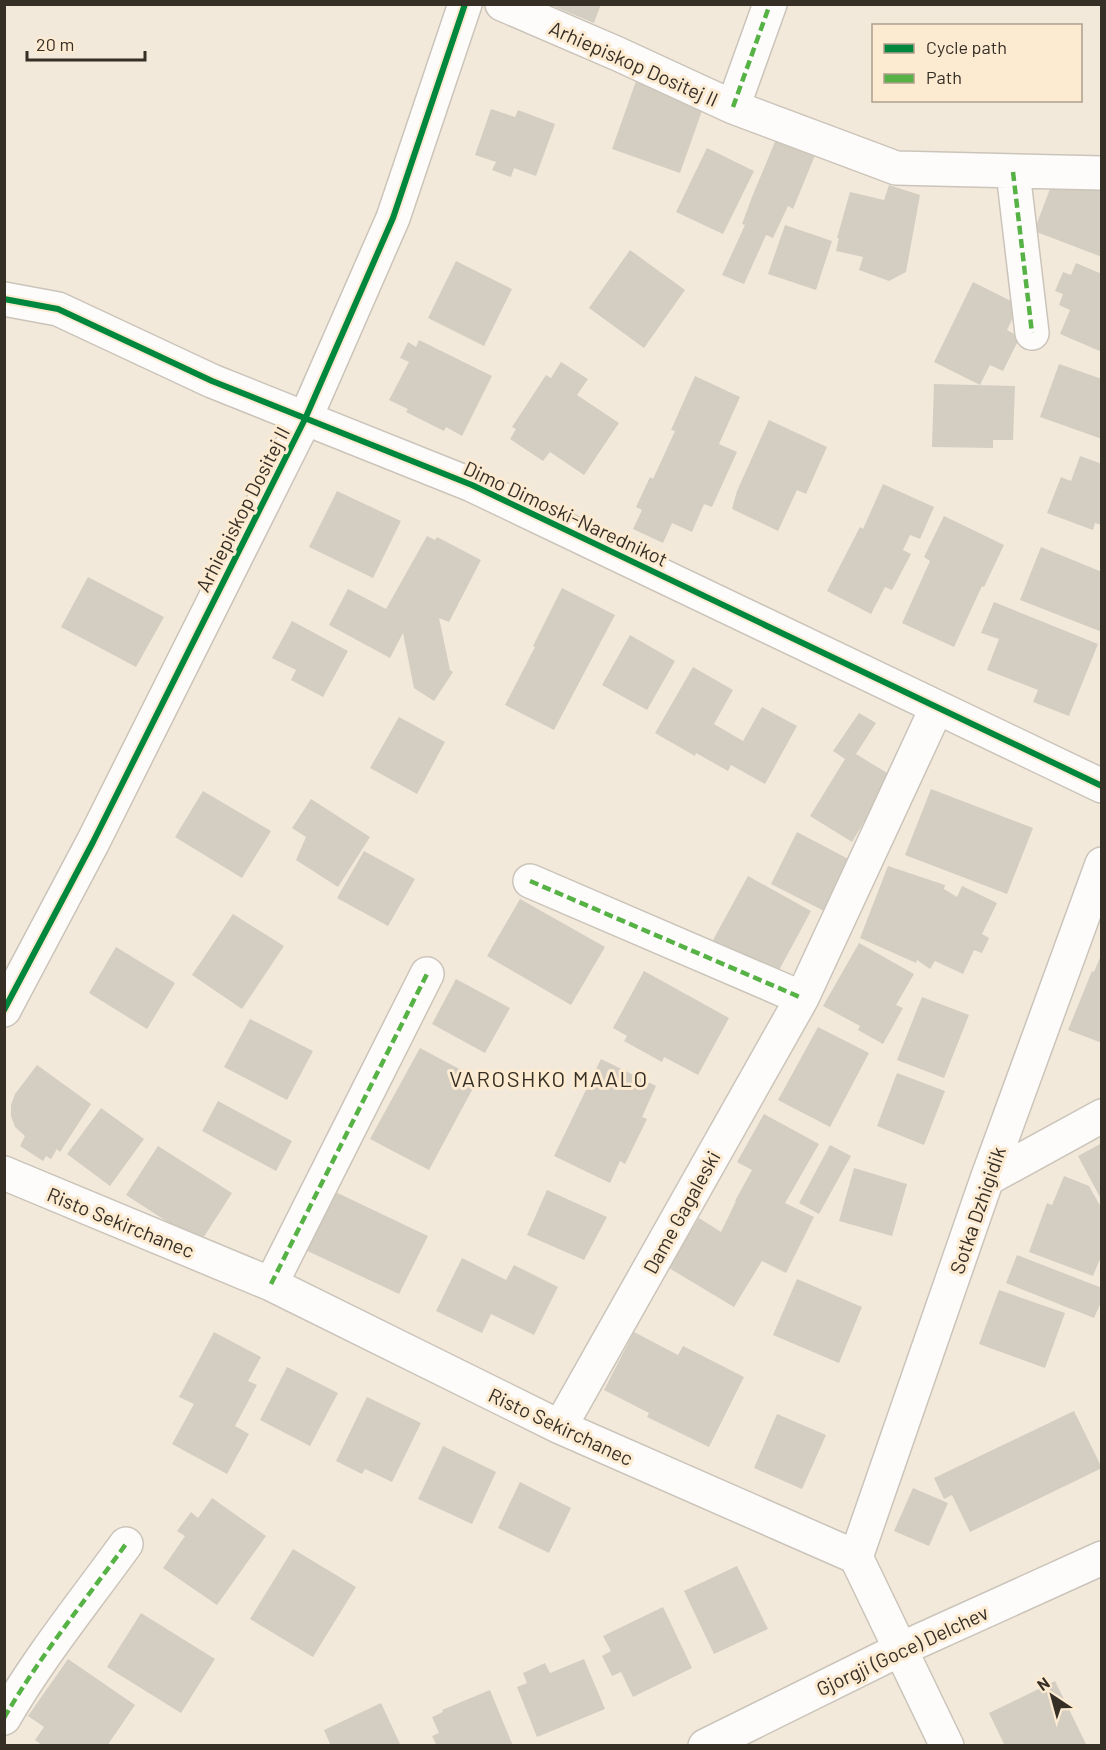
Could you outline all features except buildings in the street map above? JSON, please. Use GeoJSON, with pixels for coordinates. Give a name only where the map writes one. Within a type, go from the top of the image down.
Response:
{"type":"FeatureCollection","features":[{"type":"Feature","properties":{"kind":"street","name":"Arhiepiskop Dositej II"},"geometry":{"type":"LineString","coordinates":[[4,1010],[93,842],[305,419],[393,218],[465,4]]}},
{"type":"Feature","properties":{"kind":"street","name":"Arhiepiskop Dositej II"},"geometry":{"type":"LineString","coordinates":[[502,4],[733,107],[896,168],[1101,174]]}},
{"type":"Feature","properties":{"kind":"street","name":"Arhiepiskop Dositej II"},"geometry":{"type":"LineString","coordinates":[[733,107],[770,4]]}},
{"type":"Feature","properties":{"kind":"street"},"geometry":{"type":"LineString","coordinates":[[1013,172],[1032,333]]}},
{"type":"Feature","properties":{"kind":"street","name":"Dimo Dimoski-Narednikot"},"geometry":{"type":"LineString","coordinates":[[4,299],[58,309],[212,381],[472,485],[1101,786]]}},
{"type":"Feature","properties":{"kind":"street","name":"Dame Gagaleski"},"geometry":{"type":"LineString","coordinates":[[560,1427],[802,998],[937,707]]}},
{"type":"Feature","properties":{"kind":"street","name":"Sotka Dzhigidik"},"geometry":{"type":"LineString","coordinates":[[856,1557],[987,1179],[1101,864]]}},
{"type":"Feature","properties":{"kind":"street"},"geometry":{"type":"LineString","coordinates":[[530,881],[802,998]]}},
{"type":"Feature","properties":{"kind":"street"},"geometry":{"type":"LineString","coordinates":[[271,1284],[427,974]]}},
{"type":"Feature","properties":{"kind":"street"},"geometry":{"type":"LineString","coordinates":[[987,1179],[1101,1116]]}},
{"type":"Feature","properties":{"kind":"street","name":"Risto Sekirchanec"},"geometry":{"type":"LineString","coordinates":[[4,1173],[271,1284],[560,1427],[856,1557]]}},
{"type":"Feature","properties":{"kind":"street"},"geometry":{"type":"LineString","coordinates":[[4,1718],[64,1626],[126,1544]]}},
{"type":"Feature","properties":{"kind":"street"},"geometry":{"type":"LineString","coordinates":[[856,1557],[947,1746]]}},
{"type":"Feature","properties":{"kind":"street","name":"Gjorgji (Goce) Delchev"},"geometry":{"type":"LineString","coordinates":[[705,1746],[901,1648],[1101,1558]]}},
{"type":"Feature","properties":{"kind":"marked path"},"geometry":{"type":"LineString","coordinates":[[733,107],[770,4]]}},
{"type":"Feature","properties":{"kind":"marked path"},"geometry":{"type":"LineString","coordinates":[[1013,172],[1032,333]]}},
{"type":"Feature","properties":{"kind":"marked path"},"geometry":{"type":"LineString","coordinates":[[530,881],[802,998]]}},
{"type":"Feature","properties":{"kind":"marked path"},"geometry":{"type":"LineString","coordinates":[[271,1284],[427,974]]}},
{"type":"Feature","properties":{"kind":"marked path"},"geometry":{"type":"LineString","coordinates":[[4,1718],[47,1651],[126,1544]]}},
{"type":"Feature","properties":{"kind":"cycle path"},"geometry":{"type":"LineString","coordinates":[[4,1010],[93,842],[305,419],[393,218],[465,4]]}},
{"type":"Feature","properties":{"kind":"cycle path"},"geometry":{"type":"LineString","coordinates":[[4,299],[58,309],[212,381],[472,485],[1102,786]]}},
{"type":"Feature","properties":{"kind":"district","name":"VAROSHKO MAALO"},"geometry":{"type":"Point","coordinates":[549,1078]}}]}
